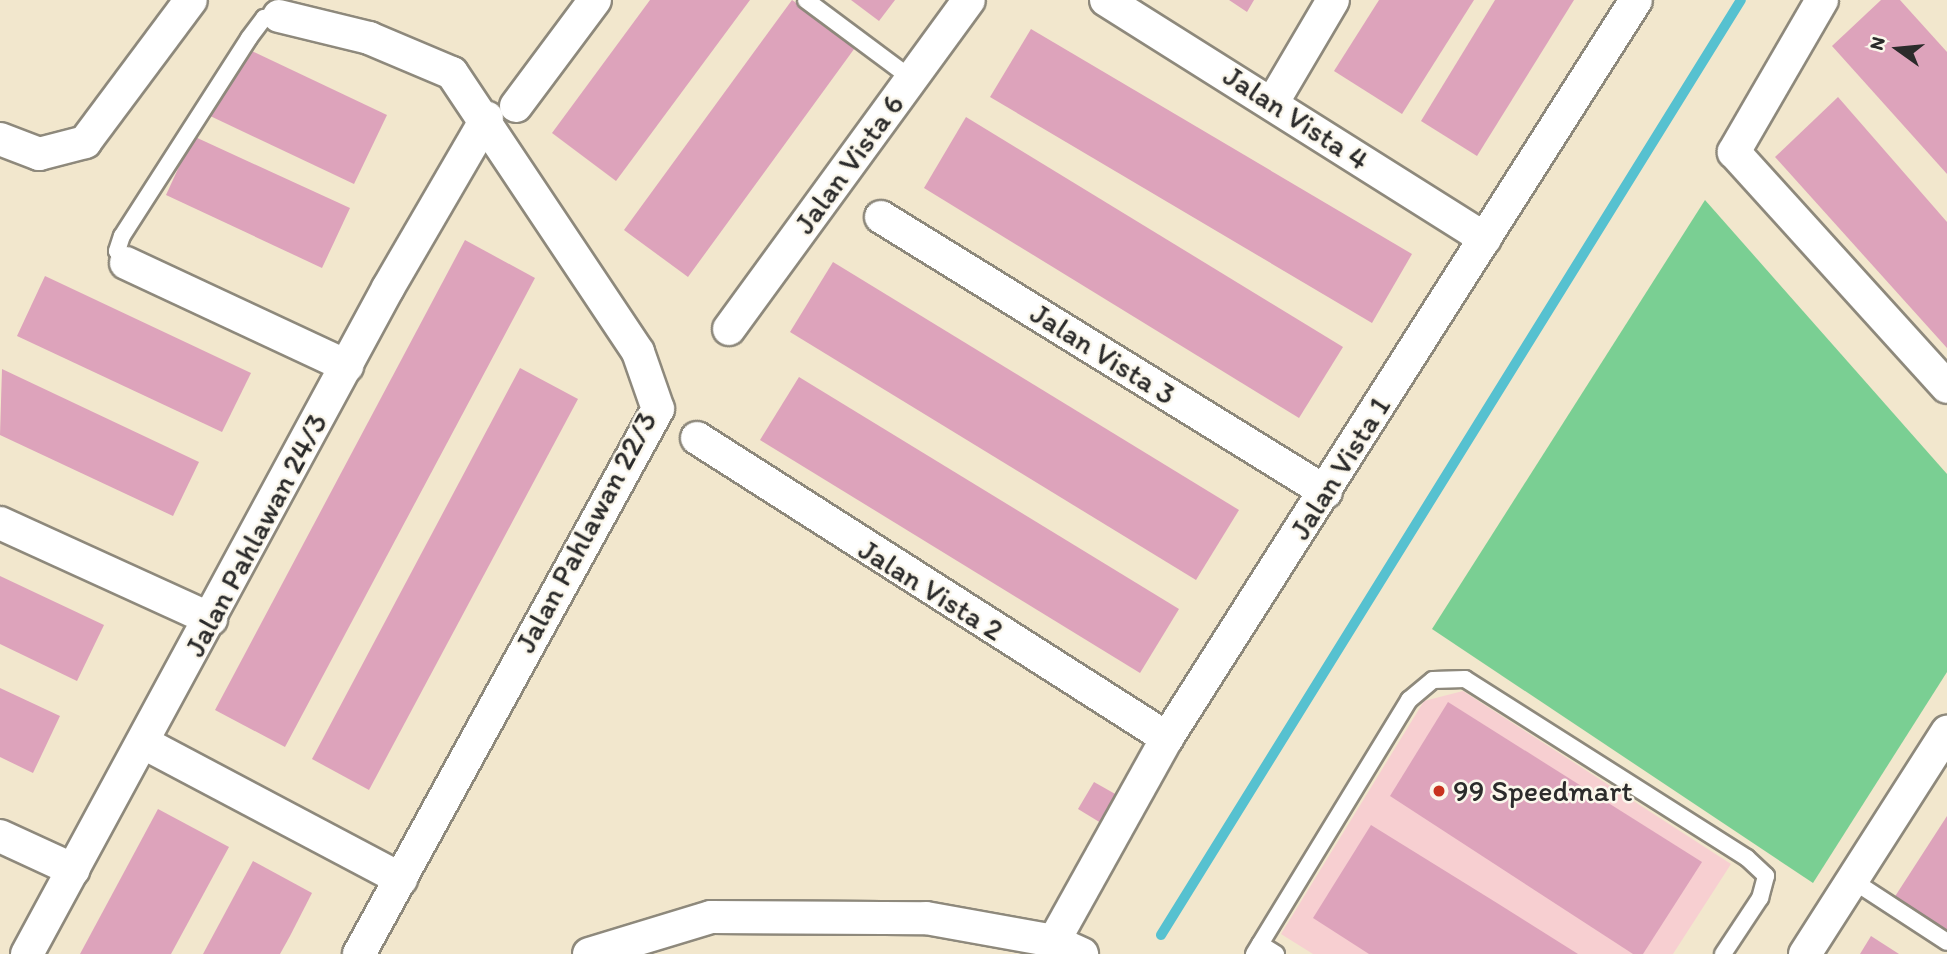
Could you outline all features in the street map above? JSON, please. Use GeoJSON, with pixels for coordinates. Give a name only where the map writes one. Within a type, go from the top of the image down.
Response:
{"type":"FeatureCollection","features":[{"type":"Feature","properties":{"kind":"street"},"geometry":{"type":"LineString","coordinates":[[0,139],[39,154],[85,142],[191,0]]}},
{"type":"Feature","properties":{"kind":"street","name":"Jalan Pahlawan 24/3"},"geometry":{"type":"LineString","coordinates":[[27,954],[347,366],[502,112],[595,0]]}},
{"type":"Feature","properties":{"kind":"street","name":"Jalan Vista 6"},"geometry":{"type":"LineString","coordinates":[[729,329],[969,0]]}},
{"type":"Feature","properties":{"kind":"street","name":"Jalan Vista 4"},"geometry":{"type":"LineString","coordinates":[[1106,0],[1273,102],[1485,239]]}},
{"type":"Feature","properties":{"kind":"street"},"geometry":{"type":"LineString","coordinates":[[1273,102],[1334,0]]}},
{"type":"Feature","properties":{"kind":"street","name":"Jalan Vista 1"},"geometry":{"type":"LineString","coordinates":[[1054,941],[1167,738],[1326,492],[1636,0]]}},
{"type":"Feature","properties":{"kind":"street"},"geometry":{"type":"LineString","coordinates":[[1822,0],[1734,152],[1947,387]]}},
{"type":"Feature","properties":{"kind":"street","name":"Jalan Pahlawan 22/3"},"geometry":{"type":"LineString","coordinates":[[279,16],[369,38],[452,74],[502,112],[638,352],[658,409],[359,954]]}},
{"type":"Feature","properties":{"kind":"street","name":"Jalan Vista 3"},"geometry":{"type":"LineString","coordinates":[[881,217],[1326,492]]}},
{"type":"Feature","properties":{"kind":"street"},"geometry":{"type":"LineString","coordinates":[[126,263],[347,366]]}},
{"type":"Feature","properties":{"kind":"street","name":"Jalan Vista 2"},"geometry":{"type":"LineString","coordinates":[[697,438],[1167,738]]}},
{"type":"Feature","properties":{"kind":"street"},"geometry":{"type":"LineString","coordinates":[[0,523],[211,619]]}},
{"type":"Feature","properties":{"kind":"street"},"geometry":{"type":"LineString","coordinates":[[1805,954],[1947,732]]}},
{"type":"Feature","properties":{"kind":"street"},"geometry":{"type":"LineString","coordinates":[[144,743],[401,879]]}},
{"type":"Feature","properties":{"kind":"street"},"geometry":{"type":"LineString","coordinates":[[0,836],[74,870]]}},
{"type":"Feature","properties":{"kind":"street"},"geometry":{"type":"LineString","coordinates":[[589,954],[711,917],[926,918],[1054,941],[1083,954]]}},
{"type":"Feature","properties":{"kind":"lane"},"geometry":{"type":"LineString","coordinates":[[806,0],[912,79]]}},
{"type":"Feature","properties":{"kind":"lane"},"geometry":{"type":"LineString","coordinates":[[126,263],[117,251],[122,236],[249,38],[264,18],[279,16]]}},
{"type":"Feature","properties":{"kind":"lane"},"geometry":{"type":"LineString","coordinates":[[1276,954],[1257,949],[1409,700],[1433,680],[1465,679],[1747,858],[1766,876],[1760,898],[1723,954]]}},
{"type":"Feature","properties":{"kind":"lane"},"geometry":{"type":"LineString","coordinates":[[1852,880],[1947,942]]}},
{"type":"Feature","properties":{"kind":"shaded area"},"geometry":{"type":"Polygon","coordinates":[[[1463,691],[1731,864],[1673,954],[1313,954],[1281,934],[1424,701],[1463,691]]]}},
{"type":"Feature","properties":{"kind":"green space"},"geometry":{"type":"Polygon","coordinates":[[[1705,200],[1947,474],[1947,672],[1813,883],[1432,629],[1705,200]]]}},
{"type":"Feature","properties":{"kind":"building"},"geometry":{"type":"Polygon","coordinates":[[[650,0],[750,0],[616,181],[552,133],[650,0]]]}},
{"type":"Feature","properties":{"kind":"building"},"geometry":{"type":"Polygon","coordinates":[[[792,0],[857,45],[688,277],[624,230],[792,0]]]}},
{"type":"Feature","properties":{"kind":"building"},"geometry":{"type":"Polygon","coordinates":[[[851,0],[895,0],[879,21],[851,0]]]}},
{"type":"Feature","properties":{"kind":"building"},"geometry":{"type":"Polygon","coordinates":[[[1229,0],[1254,0],[1247,12],[1229,0]]]}},
{"type":"Feature","properties":{"kind":"building"},"geometry":{"type":"Polygon","coordinates":[[[1379,0],[1474,0],[1402,114],[1334,71],[1379,0]]]}},
{"type":"Feature","properties":{"kind":"building"},"geometry":{"type":"Polygon","coordinates":[[[1495,0],[1574,0],[1477,156],[1421,121],[1495,0]]]}},
{"type":"Feature","properties":{"kind":"building"},"geometry":{"type":"Polygon","coordinates":[[[1881,0],[1900,0],[1947,52],[1947,174],[1832,46],[1881,0]]]}},
{"type":"Feature","properties":{"kind":"building"},"geometry":{"type":"Polygon","coordinates":[[[1031,29],[1412,254],[1372,323],[990,97],[1031,29]]]}},
{"type":"Feature","properties":{"kind":"building"},"geometry":{"type":"Polygon","coordinates":[[[239,45],[387,115],[354,184],[206,114],[239,45]]]}},
{"type":"Feature","properties":{"kind":"building"},"geometry":{"type":"Polygon","coordinates":[[[1838,97],[1947,222],[1947,348],[1775,157],[1838,97]]]}},
{"type":"Feature","properties":{"kind":"building"},"geometry":{"type":"Polygon","coordinates":[[[966,117],[1343,347],[1299,418],[924,188],[966,117]]]}},
{"type":"Feature","properties":{"kind":"building"},"geometry":{"type":"Polygon","coordinates":[[[193,136],[350,208],[322,268],[166,195],[193,136]]]}},
{"type":"Feature","properties":{"kind":"building"},"geometry":{"type":"Polygon","coordinates":[[[465,240],[535,278],[285,747],[215,710],[465,240]]]}},
{"type":"Feature","properties":{"kind":"building"},"geometry":{"type":"Polygon","coordinates":[[[833,262],[1239,510],[1196,580],[790,332],[833,262]]]}},
{"type":"Feature","properties":{"kind":"building"},"geometry":{"type":"Polygon","coordinates":[[[45,276],[251,373],[222,432],[17,336],[45,276]]]}},
{"type":"Feature","properties":{"kind":"building"},"geometry":{"type":"Polygon","coordinates":[[[520,368],[578,399],[369,790],[312,759],[520,368]]]}},
{"type":"Feature","properties":{"kind":"building"},"geometry":{"type":"Polygon","coordinates":[[[2,369],[199,462],[173,516],[0,435],[2,369]]]}},
{"type":"Feature","properties":{"kind":"building"},"geometry":{"type":"Polygon","coordinates":[[[799,377],[1179,609],[1140,673],[760,440],[799,377]]]}},
{"type":"Feature","properties":{"kind":"building"},"geometry":{"type":"Polygon","coordinates":[[[0,576],[104,625],[77,681],[0,644],[0,576]]]}},
{"type":"Feature","properties":{"kind":"building"},"geometry":{"type":"Polygon","coordinates":[[[0,688],[60,716],[33,773],[0,757],[0,688]]]}},
{"type":"Feature","properties":{"kind":"building"},"geometry":{"type":"Polygon","coordinates":[[[1448,702],[1702,862],[1643,954],[1633,954],[1390,796],[1448,702]]]}},
{"type":"Feature","properties":{"kind":"building"},"geometry":{"type":"Polygon","coordinates":[[[1094,782],[1117,795],[1101,823],[1078,809],[1094,782]]]}},
{"type":"Feature","properties":{"kind":"building"},"geometry":{"type":"Polygon","coordinates":[[[158,809],[229,847],[171,954],[80,954],[158,809]]]}},
{"type":"Feature","properties":{"kind":"building"},"geometry":{"type":"Polygon","coordinates":[[[1947,816],[1947,931],[1894,898],[1947,816]]]}},
{"type":"Feature","properties":{"kind":"building"},"geometry":{"type":"Polygon","coordinates":[[[1371,825],[1578,954],[1369,954],[1313,918],[1371,825]]]}},
{"type":"Feature","properties":{"kind":"building"},"geometry":{"type":"Polygon","coordinates":[[[253,861],[312,893],[290,936],[280,954],[203,954],[253,861]]]}},
{"type":"Feature","properties":{"kind":"building"},"geometry":{"type":"Polygon","coordinates":[[[1871,936],[1899,954],[1860,954],[1871,936]]]}},
{"type":"Feature","properties":{"kind":"waterway"},"geometry":{"type":"LineString","coordinates":[[1161,935],[1741,0]]}},
{"type":"Feature","properties":{"kind":"place","name":"99 Speedmart"},"geometry":{"type":"Point","coordinates":[1439,791]}}]}
